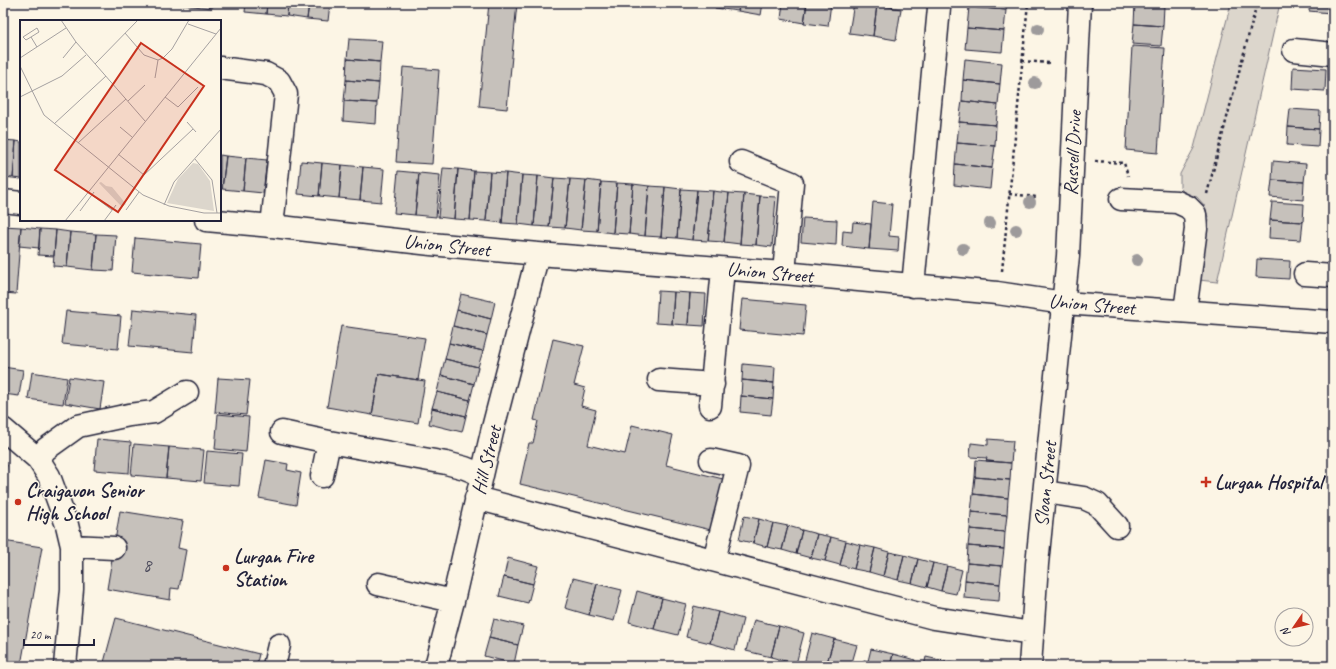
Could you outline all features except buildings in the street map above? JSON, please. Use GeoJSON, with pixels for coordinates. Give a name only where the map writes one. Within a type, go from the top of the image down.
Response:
{"type":"FeatureCollection","features":[{"type":"Feature","properties":{"kind":"street"},"geometry":{"type":"LineString","coordinates":[[912,286],[939,8],[938,3]]}},
{"type":"Feature","properties":{"kind":"street","name":"Russell Drive"},"geometry":{"type":"LineString","coordinates":[[1064,303],[1068,256],[1080,3]]}},
{"type":"Feature","properties":{"kind":"street"},"geometry":{"type":"LineString","coordinates":[[1294,50],[1333,54]]}},
{"type":"Feature","properties":{"kind":"street"},"geometry":{"type":"LineString","coordinates":[[221,68],[266,74],[279,81],[286,94],[272,226]]}},
{"type":"Feature","properties":{"kind":"street"},"geometry":{"type":"LineString","coordinates":[[742,162],[792,183],[784,273]]}},
{"type":"Feature","properties":{"kind":"street"},"geometry":{"type":"LineString","coordinates":[[1121,199],[1177,202],[1188,207],[1195,214],[1196,229],[1185,311]]}},
{"type":"Feature","properties":{"kind":"street"},"geometry":{"type":"LineString","coordinates":[[3,201],[20,203]]}},
{"type":"Feature","properties":{"kind":"street","name":"Union Street"},"geometry":{"type":"LineString","coordinates":[[217,221],[538,254],[784,273],[1001,294],[1064,303],[1333,322]]}},
{"type":"Feature","properties":{"kind":"street","name":"Hill Street"},"geometry":{"type":"LineString","coordinates":[[436,666],[453,601],[476,498],[538,254]]}},
{"type":"Feature","properties":{"kind":"street"},"geometry":{"type":"LineString","coordinates":[[710,406],[723,269]]}},
{"type":"Feature","properties":{"kind":"street"},"geometry":{"type":"LineString","coordinates":[[1305,274],[1333,276]]}},
{"type":"Feature","properties":{"kind":"street","name":"Sloan Street"},"geometry":{"type":"LineString","coordinates":[[1030,666],[1037,564],[1064,303]]}},
{"type":"Feature","properties":{"kind":"street"},"geometry":{"type":"LineString","coordinates":[[659,380],[712,384]]}},
{"type":"Feature","properties":{"kind":"street"},"geometry":{"type":"LineString","coordinates":[[38,459],[46,449],[78,426],[129,415],[154,412],[187,392]]}},
{"type":"Feature","properties":{"kind":"street"},"geometry":{"type":"LineString","coordinates":[[3,429],[38,459],[49,476],[67,525],[72,546],[72,589],[65,666]]}},
{"type":"Feature","properties":{"kind":"street"},"geometry":{"type":"LineString","coordinates":[[282,432],[328,442],[446,463],[465,468],[482,475]]}},
{"type":"Feature","properties":{"kind":"street"},"geometry":{"type":"LineString","coordinates":[[322,476],[328,442]]}},
{"type":"Feature","properties":{"kind":"street"},"geometry":{"type":"LineString","coordinates":[[711,460],[738,466],[714,560]]}},
{"type":"Feature","properties":{"kind":"street"},"geometry":{"type":"LineString","coordinates":[[1045,492],[1084,498],[1096,504],[1117,526]]}},
{"type":"Feature","properties":{"kind":"street"},"geometry":{"type":"LineString","coordinates":[[476,498],[934,618],[1032,633]]}},
{"type":"Feature","properties":{"kind":"street"},"geometry":{"type":"LineString","coordinates":[[72,546],[114,548]]}},
{"type":"Feature","properties":{"kind":"street"},"geometry":{"type":"LineString","coordinates":[[378,584],[453,601]]}},
{"type":"Feature","properties":{"kind":"street"},"geometry":{"type":"LineString","coordinates":[[274,666],[279,645]]}},
{"type":"Feature","properties":{"kind":"path"},"geometry":{"type":"LineString","coordinates":[[1001,294],[1002,266],[1028,3]]}},
{"type":"Feature","properties":{"kind":"path"},"geometry":{"type":"LineString","coordinates":[[1195,214],[1204,205],[1257,3]]}},
{"type":"Feature","properties":{"kind":"path"},"geometry":{"type":"LineString","coordinates":[[1022,61],[1050,63]]}},
{"type":"Feature","properties":{"kind":"path"},"geometry":{"type":"LineString","coordinates":[[1009,194],[1037,197]]}},
{"type":"Feature","properties":{"kind":"shaded area"},"geometry":{"type":"Polygon","coordinates":[[[1231,3],[1280,3],[1217,282],[1199,280],[1209,220],[1204,205],[1197,197],[1186,194],[1180,188],[1180,174],[1194,148],[1231,3]]]}},
{"type":"Feature","properties":{"kind":"place","name":"Lurgan Hospital"},"geometry":{"type":"Point","coordinates":[1206,482]}},
{"type":"Feature","properties":{"kind":"place","name":"Craigavon Senior High School"},"geometry":{"type":"Point","coordinates":[18,502]}},
{"type":"Feature","properties":{"kind":"place","name":"Lurgan Fire Station"},"geometry":{"type":"Point","coordinates":[226,568]}}]}
